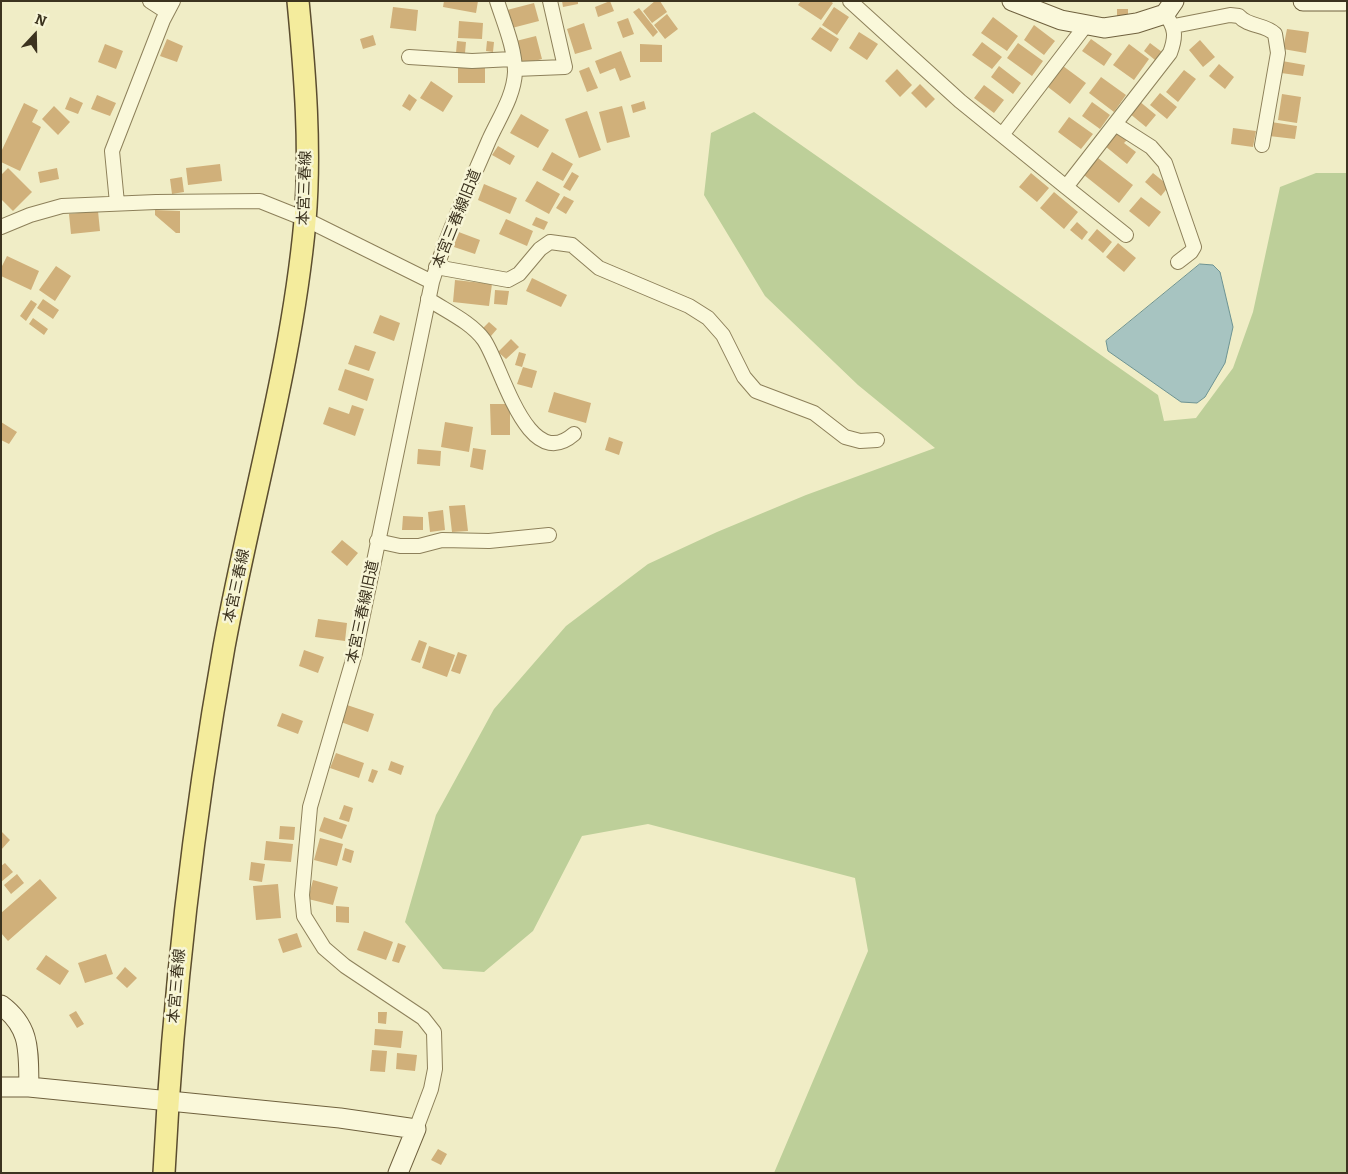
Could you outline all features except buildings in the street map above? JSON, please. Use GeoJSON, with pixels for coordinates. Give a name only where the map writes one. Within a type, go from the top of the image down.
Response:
{"type":"FeatureCollection","features":[{"type":"Feature","properties":{"kind":"main road","name":"本宮三春線"},"geometry":{"type":"LineString","coordinates":[[164,1173],[181,940],[206,752],[225,645],[284,364],[297,289],[305,219],[307,140],[298,1]]}},
{"type":"Feature","properties":{"kind":"street"},"geometry":{"type":"LineString","coordinates":[[118,203],[112,151],[170,6],[150,1]]}},
{"type":"Feature","properties":{"kind":"street","name":"本宮三春線旧道"},"geometry":{"type":"LineString","coordinates":[[398,1173],[431,1089],[435,1069],[434,1032],[423,1018],[345,966],[324,948],[304,916],[302,895],[310,807],[349,680],[432,282],[448,232],[506,106],[514,80],[514,64],[497,1]]}},
{"type":"Feature","properties":{"kind":"street"},"geometry":{"type":"LineString","coordinates":[[409,57],[565,67],[550,1]]}},
{"type":"Feature","properties":{"kind":"street"},"geometry":{"type":"LineString","coordinates":[[850,1],[960,101],[1126,234]]}},
{"type":"Feature","properties":{"kind":"street"},"geometry":{"type":"LineString","coordinates":[[1012,1],[1060,20],[1104,28],[1137,24],[1171,14],[1239,16],[1242,20],[1270,30],[1275,34],[1278,53],[1262,145]]}},
{"type":"Feature","properties":{"kind":"street"},"geometry":{"type":"LineString","coordinates":[[1302,1],[1345,1]]}},
{"type":"Feature","properties":{"kind":"street"},"geometry":{"type":"LineString","coordinates":[[1066,187],[1170,54],[1174,43],[1171,14]]}},
{"type":"Feature","properties":{"kind":"street"},"geometry":{"type":"LineString","coordinates":[[1002,135],[1086,25]]}},
{"type":"Feature","properties":{"kind":"street"},"geometry":{"type":"LineString","coordinates":[[1115,124],[1151,147],[1166,163],[1194,247],[1191,252],[1178,262]]}},
{"type":"Feature","properties":{"kind":"street"},"geometry":{"type":"LineString","coordinates":[[1,227],[30,215],[62,206],[118,203],[260,202],[305,219],[432,282]]}},
{"type":"Feature","properties":{"kind":"street"},"geometry":{"type":"LineString","coordinates":[[436,267],[508,280],[519,274],[540,248],[550,242],[572,245],[598,268],[689,306],[708,318],[723,335],[744,377],[756,391],[814,413],[844,437],[860,441],[876,440]]}},
{"type":"Feature","properties":{"kind":"street"},"geometry":{"type":"LineString","coordinates":[[428,299],[462,321],[484,341],[524,421],[536,438],[550,444],[560,444],[574,434]]}},
{"type":"Feature","properties":{"kind":"street"},"geometry":{"type":"LineString","coordinates":[[377,541],[400,546],[418,546],[442,540],[497,540],[549,535]]}},
{"type":"Feature","properties":{"kind":"street"},"geometry":{"type":"LineString","coordinates":[[1,1005],[23,1027],[28,1045],[29,1087]]}},
{"type":"Feature","properties":{"kind":"street"},"geometry":{"type":"LineString","coordinates":[[1,1087],[29,1087],[340,1118],[416,1128]]}},
{"type":"Feature","properties":{"kind":"green space"},"geometry":{"type":"Polygon","coordinates":[[[754,112],[1158,395],[1164,421],[1196,418],[1233,368],[1253,312],[1280,187],[1316,173],[1347,173],[1347,1173],[774,1173],[868,951],[855,878],[648,824],[582,836],[533,931],[484,972],[443,969],[405,922],[436,815],[494,709],[566,626],[648,564],[717,532],[806,495],[935,448],[858,385],[765,296],[704,195],[711,133],[754,112]]]}},
{"type":"Feature","properties":{"kind":"water"},"geometry":{"type":"Polygon","coordinates":[[[1200,264],[1213,265],[1220,272],[1233,327],[1225,363],[1205,397],[1197,403],[1181,402],[1108,351],[1106,341],[1200,264]]]}}]}
